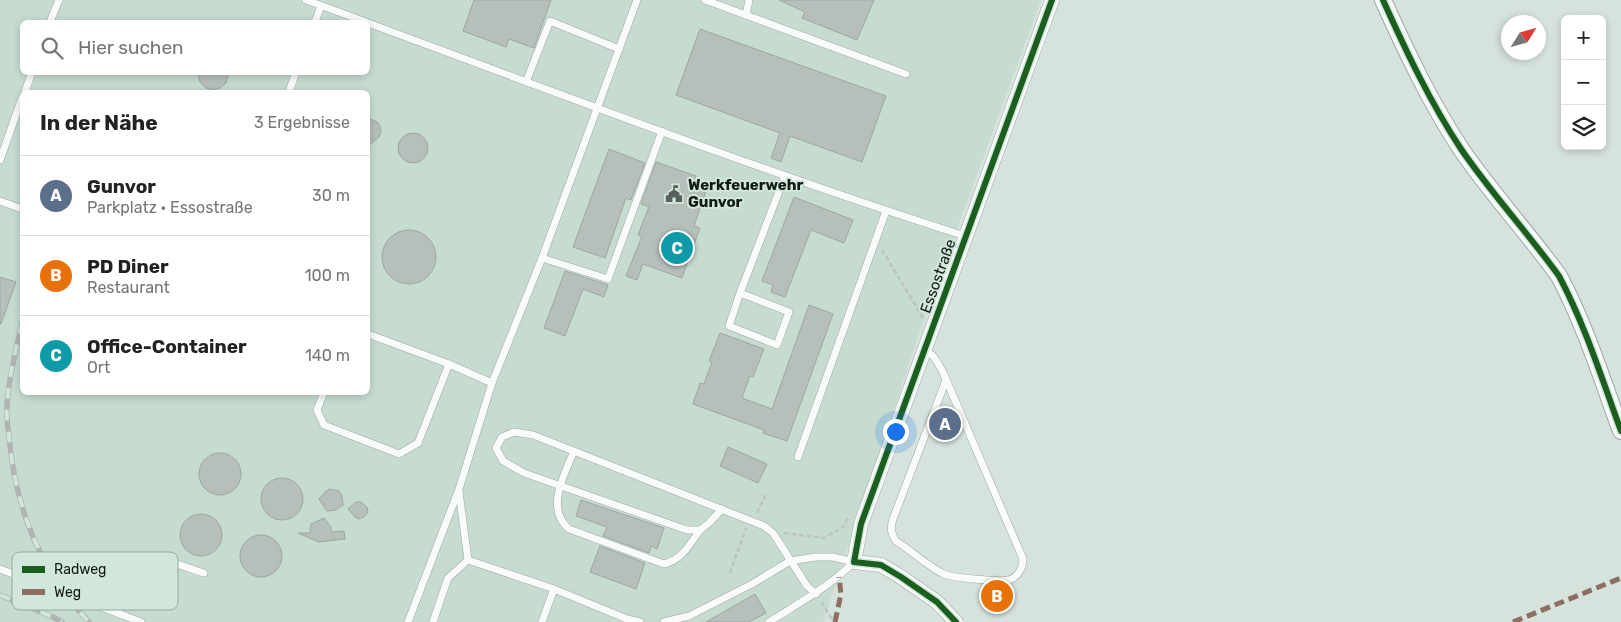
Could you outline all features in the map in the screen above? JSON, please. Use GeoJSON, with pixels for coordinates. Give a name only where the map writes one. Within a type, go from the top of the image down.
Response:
{"type":"FeatureCollection","features":[{"type":"Feature","properties":{"kind":"street","name":"Essostraße"},"geometry":{"type":"LineString","coordinates":[[854,562],[861,524],[1052,0]]}},
{"type":"Feature","properties":{"kind":"street"},"geometry":{"type":"LineString","coordinates":[[1383,0],[1430,95],[1462,150],[1559,276],[1579,318],[1621,431]]}},
{"type":"Feature","properties":{"kind":"street"},"geometry":{"type":"LineString","coordinates":[[854,562],[881,565],[938,602],[956,622]]}},
{"type":"Feature","properties":{"kind":"lane"},"geometry":{"type":"LineString","coordinates":[[51,20],[58,0]]}},
{"type":"Feature","properties":{"kind":"lane"},"geometry":{"type":"LineString","coordinates":[[306,0],[359,20]]}},
{"type":"Feature","properties":{"kind":"lane"},"geometry":{"type":"LineString","coordinates":[[408,622],[458,489],[492,382],[542,258],[637,0]]}},
{"type":"Feature","properties":{"kind":"lane"},"geometry":{"type":"LineString","coordinates":[[705,0],[906,74]]}},
{"type":"Feature","properties":{"kind":"lane"},"geometry":{"type":"LineString","coordinates":[[746,15],[749,0]]}},
{"type":"Feature","properties":{"kind":"lane"},"geometry":{"type":"LineString","coordinates":[[315,20],[321,6]]}},
{"type":"Feature","properties":{"kind":"lane"},"geometry":{"type":"LineString","coordinates":[[526,82],[550,21],[619,49]]}},
{"type":"Feature","properties":{"kind":"lane"},"geometry":{"type":"LineString","coordinates":[[370,24],[597,109],[785,176],[966,236]]}},
{"type":"Feature","properties":{"kind":"lane"},"geometry":{"type":"LineString","coordinates":[[26,90],[31,75]]}},
{"type":"Feature","properties":{"kind":"lane"},"geometry":{"type":"LineString","coordinates":[[290,90],[295,75]]}},
{"type":"Feature","properties":{"kind":"lane"},"geometry":{"type":"LineString","coordinates":[[0,160],[20,104]]}},
{"type":"Feature","properties":{"kind":"lane"},"geometry":{"type":"LineString","coordinates":[[542,258],[608,278],[662,131]]}},
{"type":"Feature","properties":{"kind":"lane"},"geometry":{"type":"LineString","coordinates":[[740,293],[789,312],[777,345],[729,326],[740,293],[785,176]]}},
{"type":"Feature","properties":{"kind":"lane"},"geometry":{"type":"LineString","coordinates":[[0,201],[20,208]]}},
{"type":"Feature","properties":{"kind":"lane"},"geometry":{"type":"LineString","coordinates":[[798,457],[886,211]]}},
{"type":"Feature","properties":{"kind":"lane"},"geometry":{"type":"LineString","coordinates":[[370,335],[492,382]]}},
{"type":"Feature","properties":{"kind":"lane"},"geometry":{"type":"LineString","coordinates":[[924,348],[934,357],[946,380],[1023,559],[1021,571],[1009,580],[952,577],[942,573],[896,541],[892,534],[890,527],[946,380]]}},
{"type":"Feature","properties":{"kind":"lane"},"geometry":{"type":"LineString","coordinates":[[323,395],[317,410],[324,426],[399,454],[418,443],[449,364]]}},
{"type":"Feature","properties":{"kind":"lane"},"geometry":{"type":"LineString","coordinates":[[700,530],[687,530],[524,473],[503,461],[496,448],[502,437],[514,432],[533,435],[764,526],[773,534],[807,586],[816,594]]}},
{"type":"Feature","properties":{"kind":"lane"},"geometry":{"type":"LineString","coordinates":[[574,451],[559,485],[557,511],[561,523],[569,529],[664,564],[674,562],[682,555],[700,530],[722,509]]}},
{"type":"Feature","properties":{"kind":"lane"},"geometry":{"type":"LineString","coordinates":[[458,489],[468,560]]}},
{"type":"Feature","properties":{"kind":"lane"},"geometry":{"type":"LineString","coordinates":[[664,622],[690,616],[790,562],[816,557],[833,557],[854,562]]}},
{"type":"Feature","properties":{"kind":"lane"},"geometry":{"type":"LineString","coordinates":[[468,560],[554,589],[625,620],[640,622]]}},
{"type":"Feature","properties":{"kind":"lane"},"geometry":{"type":"LineString","coordinates":[[433,622],[448,578],[468,560]]}},
{"type":"Feature","properties":{"kind":"lane"},"geometry":{"type":"LineString","coordinates":[[769,622],[816,594],[839,577],[854,562]]}},
{"type":"Feature","properties":{"kind":"lane"},"geometry":{"type":"LineString","coordinates":[[178,565],[204,573]]}},
{"type":"Feature","properties":{"kind":"lane"},"geometry":{"type":"LineString","coordinates":[[0,569],[12,574]]}},
{"type":"Feature","properties":{"kind":"lane"},"geometry":{"type":"LineString","coordinates":[[542,622],[554,589]]}},
{"type":"Feature","properties":{"kind":"lane"},"geometry":{"type":"LineString","coordinates":[[108,610],[141,622]]}},
{"type":"Feature","properties":{"kind":"path"},"geometry":{"type":"LineString","coordinates":[[876,240],[931,331]]}},
{"type":"Feature","properties":{"kind":"path"},"geometry":{"type":"LineString","coordinates":[[730,573],[745,528],[757,513],[766,494]]}},
{"type":"Feature","properties":{"kind":"path"},"geometry":{"type":"LineString","coordinates":[[773,534],[782,533],[824,538],[844,526],[848,518]]}},
{"type":"Feature","properties":{"kind":"shaded area"},"geometry":{"type":"Polygon","coordinates":[[[0,0],[1041,0],[922,325],[823,622],[0,622],[0,0]]]}},
{"type":"Feature","properties":{"kind":"building"},"geometry":{"type":"Polygon","coordinates":[[[474,0],[551,0],[534,48],[509,39],[506,47],[463,31],[474,0]]]}},
{"type":"Feature","properties":{"kind":"building"},"geometry":{"type":"Polygon","coordinates":[[[779,0],[874,0],[857,40],[802,18],[805,12],[779,0]]]}},
{"type":"Feature","properties":{"kind":"building"},"geometry":{"type":"Polygon","coordinates":[[[700,29],[886,96],[862,162],[790,136],[781,162],[771,158],[780,133],[676,95],[700,29]]]}},
{"type":"Feature","properties":{"kind":"building"},"geometry":{"type":"Polygon","coordinates":[[[198,75],[228,75],[226,83],[220,88],[213,90],[206,88],[200,82],[198,75]]]}},
{"type":"Feature","properties":{"kind":"building"},"geometry":{"type":"Polygon","coordinates":[[[370,119],[377,122],[380,126],[381,132],[379,137],[370,144],[370,119]]]}},
{"type":"Feature","properties":{"kind":"building"},"geometry":{"type":"Polygon","coordinates":[[[413,133],[424,137],[428,148],[424,159],[413,163],[402,159],[398,148],[402,137],[413,133]]]}},
{"type":"Feature","properties":{"kind":"building"},"geometry":{"type":"Polygon","coordinates":[[[609,149],[645,163],[631,200],[626,198],[605,258],[573,247],[609,149]]]}},
{"type":"Feature","properties":{"kind":"building"},"geometry":{"type":"Polygon","coordinates":[[[656,162],[696,176],[695,180],[708,185],[694,226],[700,228],[682,278],[643,264],[637,280],[626,276],[642,236],[638,235],[649,207],[641,204],[656,162]]]}},
{"type":"Feature","properties":{"kind":"building"},"geometry":{"type":"Polygon","coordinates":[[[794,197],[853,220],[844,243],[811,230],[785,297],[771,292],[773,285],[762,281],[794,197]]]}},
{"type":"Feature","properties":{"kind":"building"},"geometry":{"type":"Polygon","coordinates":[[[409,230],[419,232],[428,238],[434,247],[436,257],[434,267],[428,276],[419,282],[409,284],[399,282],[390,276],[384,267],[382,257],[384,247],[390,238],[399,232],[409,230]]]}},
{"type":"Feature","properties":{"kind":"building"},"geometry":{"type":"Polygon","coordinates":[[[565,271],[608,285],[604,297],[583,289],[565,336],[544,328],[565,271]]]}},
{"type":"Feature","properties":{"kind":"building"},"geometry":{"type":"Polygon","coordinates":[[[0,277],[16,282],[1,324],[0,324],[0,277]]]}},
{"type":"Feature","properties":{"kind":"building"},"geometry":{"type":"Polygon","coordinates":[[[809,305],[833,314],[787,441],[763,433],[764,430],[693,404],[700,383],[704,384],[712,362],[709,361],[720,333],[764,349],[753,377],[750,376],[742,398],[772,409],[809,305]]]}},
{"type":"Feature","properties":{"kind":"building"},"geometry":{"type":"Polygon","coordinates":[[[728,447],[767,464],[758,483],[720,466],[728,447]]]}},
{"type":"Feature","properties":{"kind":"building"},"geometry":{"type":"Polygon","coordinates":[[[216,453],[224,453],[235,459],[241,474],[235,489],[224,495],[216,495],[205,489],[199,478],[199,470],[205,459],[216,453]]]}},
{"type":"Feature","properties":{"kind":"building"},"geometry":{"type":"Polygon","coordinates":[[[278,478],[286,478],[297,484],[303,499],[297,514],[286,520],[278,520],[267,514],[261,503],[261,495],[267,484],[278,478]]]}},
{"type":"Feature","properties":{"kind":"building"},"geometry":{"type":"Polygon","coordinates":[[[330,489],[339,491],[342,496],[343,505],[336,510],[327,511],[319,499],[330,489]]]}},
{"type":"Feature","properties":{"kind":"building"},"geometry":{"type":"Polygon","coordinates":[[[581,500],[664,528],[657,549],[651,546],[649,553],[603,536],[607,527],[576,516],[581,500]]]}},
{"type":"Feature","properties":{"kind":"building"},"geometry":{"type":"Polygon","coordinates":[[[356,502],[361,502],[367,507],[368,512],[359,519],[348,509],[356,502]]]}},
{"type":"Feature","properties":{"kind":"building"},"geometry":{"type":"Polygon","coordinates":[[[197,514],[205,514],[216,520],[222,535],[216,550],[205,556],[197,556],[186,550],[180,539],[180,531],[186,520],[197,514]]]}},
{"type":"Feature","properties":{"kind":"building"},"geometry":{"type":"Polygon","coordinates":[[[324,518],[331,527],[331,532],[344,531],[345,539],[319,542],[298,533],[310,533],[311,524],[324,518]]]}},
{"type":"Feature","properties":{"kind":"building"},"geometry":{"type":"Polygon","coordinates":[[[257,535],[265,535],[276,541],[282,556],[276,571],[265,577],[257,577],[246,571],[240,560],[240,552],[246,541],[257,535]]]}},
{"type":"Feature","properties":{"kind":"building"},"geometry":{"type":"Polygon","coordinates":[[[600,546],[645,563],[636,589],[590,572],[600,546]]]}},
{"type":"Feature","properties":{"kind":"building"},"geometry":{"type":"Polygon","coordinates":[[[986,585],[1008,585],[1007,607],[985,607],[986,585]]]}},
{"type":"Feature","properties":{"kind":"building"},"geometry":{"type":"Polygon","coordinates":[[[755,594],[766,613],[749,622],[706,622],[755,594]]]}},
{"type":"Feature","properties":{"kind":"railway"},"geometry":{"type":"LineString","coordinates":[[20,332],[11,375],[7,421],[17,487],[24,512],[41,552]]}},
{"type":"Feature","properties":{"kind":"railway"},"geometry":{"type":"LineString","coordinates":[[0,595],[12,600]]}},
{"type":"Feature","properties":{"kind":"railway"},"geometry":{"type":"LineString","coordinates":[[36,610],[62,622]]}},
{"type":"Feature","properties":{"kind":"railway"},"geometry":{"type":"LineString","coordinates":[[79,610],[89,622]]}},
{"type":"Feature","properties":{"kind":"marked path"},"geometry":{"type":"LineString","coordinates":[[835,622],[841,594],[839,577]]}},
{"type":"Feature","properties":{"kind":"marked path"},"geometry":{"type":"LineString","coordinates":[[1513,622],[1621,578]]}},
{"type":"Feature","properties":{"kind":"cycle path"},"geometry":{"type":"LineString","coordinates":[[956,622],[937,602],[881,565],[854,562],[861,524],[1052,0]]}},
{"type":"Feature","properties":{"kind":"cycle path"},"geometry":{"type":"LineString","coordinates":[[1383,0],[1429,95],[1461,149],[1559,276],[1585,333],[1621,431]]}},
{"type":"Feature","properties":{"kind":"place","name":"Werkfeuerwehr Gunvor"},"geometry":{"type":"Point","coordinates":[674,194]}},
{"type":"Feature","properties":{"kind":"place","name":"Office-Container"},"geometry":{"type":"Point","coordinates":[677,248]}},
{"type":"Feature","properties":{"kind":"place","name":"Gunvor"},"geometry":{"type":"Point","coordinates":[945,424]}},
{"type":"Feature","properties":{"kind":"place","name":"PD Diner"},"geometry":{"type":"Point","coordinates":[997,596]}}]}
